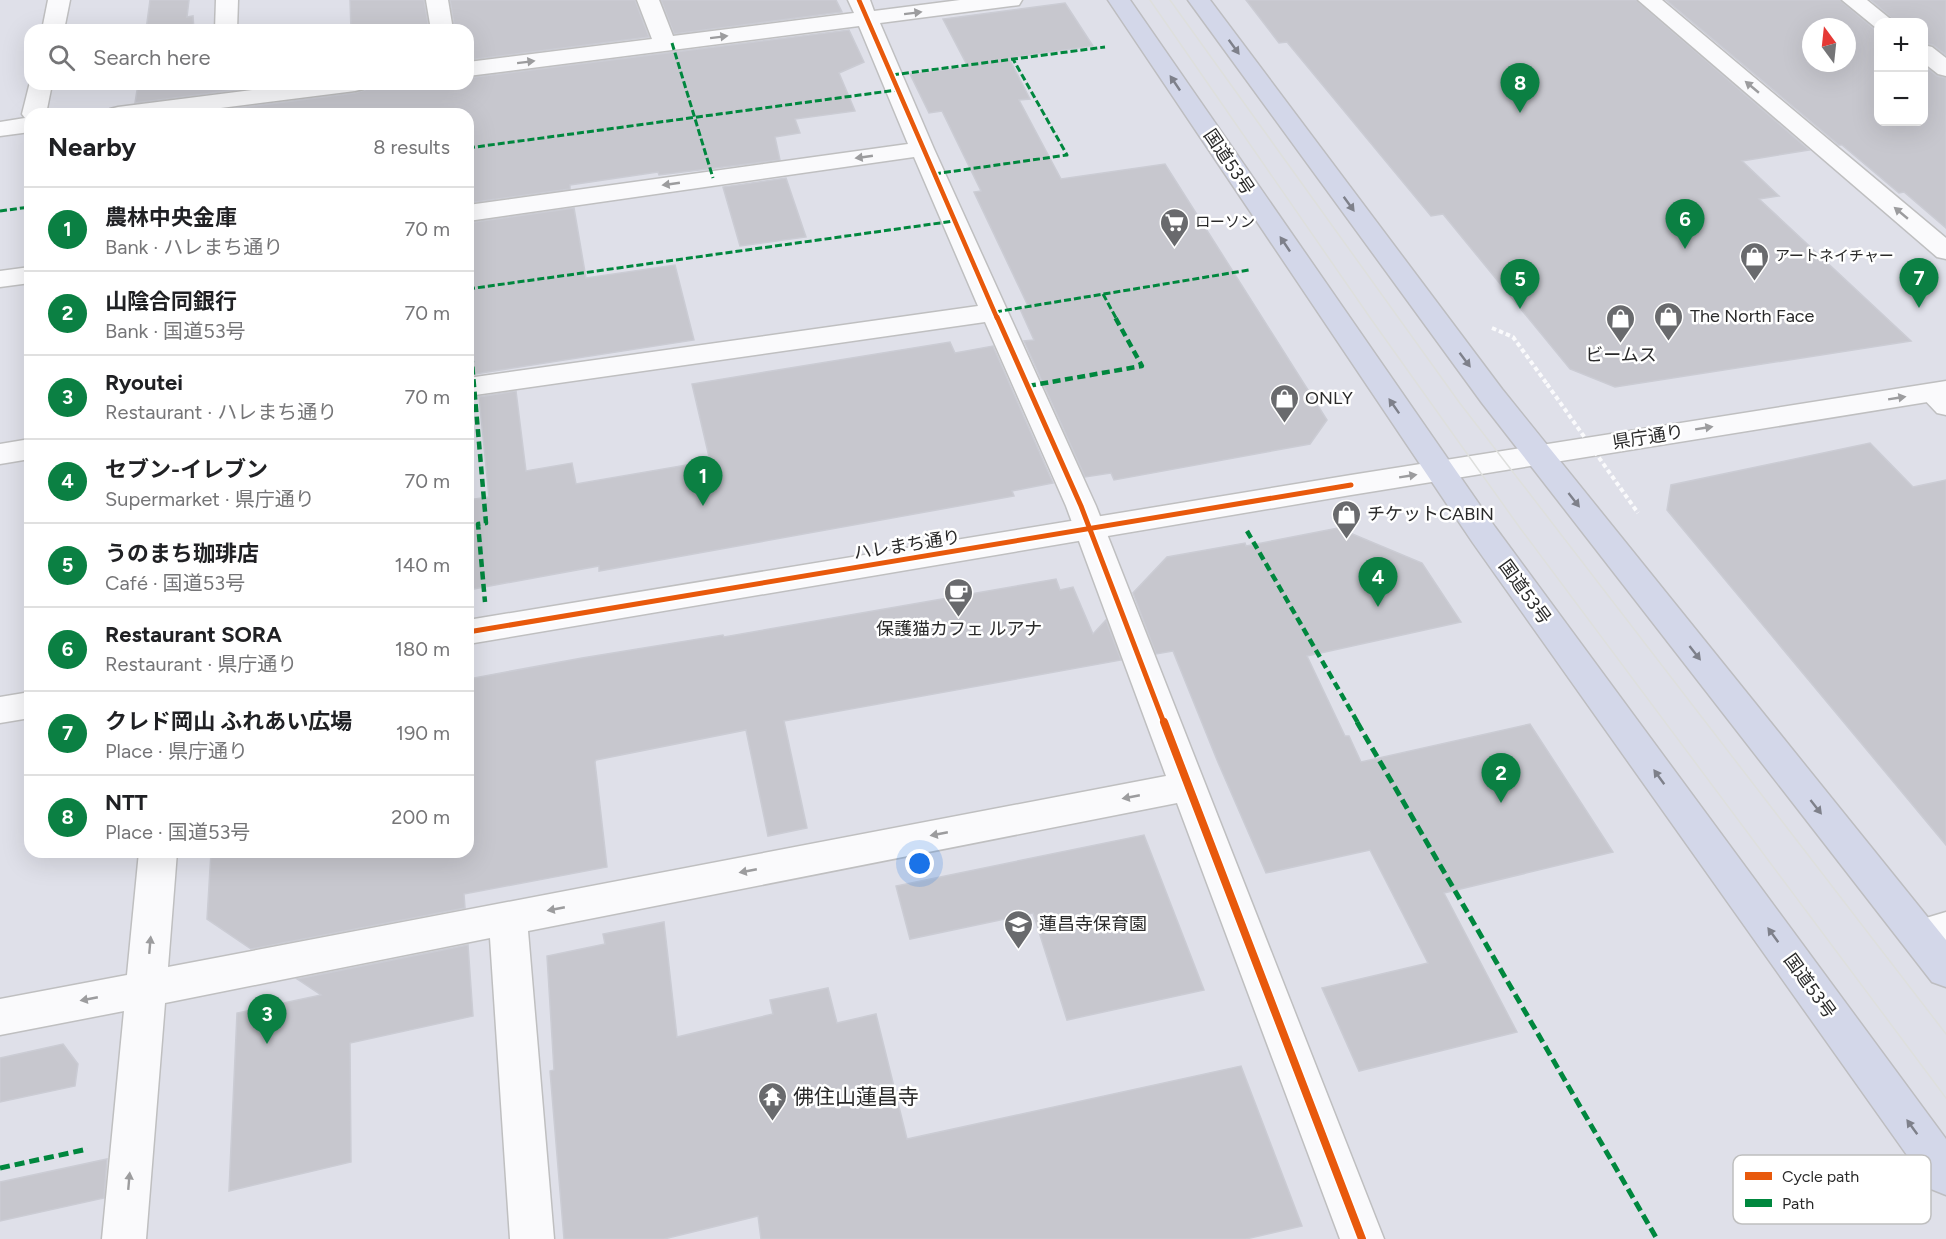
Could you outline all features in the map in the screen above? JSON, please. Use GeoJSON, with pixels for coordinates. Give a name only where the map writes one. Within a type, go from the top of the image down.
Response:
{"type":"FeatureCollection","features":[{"type":"Feature","properties":{"kind":"highway","name":"国道53号"},"geometry":{"type":"LineString","coordinates":[[1119,0],[1440,471],[1946,1174]]}},
{"type":"Feature","properties":{"kind":"highway"},"geometry":{"type":"LineString","coordinates":[[1198,0],[1471,368],[1538,454],[1932,931],[1946,970]]}},
{"type":"Feature","properties":{"kind":"street"},"geometry":{"type":"LineString","coordinates":[[54,24],[59,0]]}},
{"type":"Feature","properties":{"kind":"street"},"geometry":{"type":"LineString","coordinates":[[226,24],[227,0]]}},
{"type":"Feature","properties":{"kind":"street"},"geometry":{"type":"LineString","coordinates":[[436,0],[441,24]]}},
{"type":"Feature","properties":{"kind":"street"},"geometry":{"type":"LineString","coordinates":[[648,0],[665,44]]}},
{"type":"Feature","properties":{"kind":"street"},"geometry":{"type":"LineString","coordinates":[[474,68],[665,44],[863,9],[1011,0]]}},
{"type":"Feature","properties":{"kind":"street"},"geometry":{"type":"LineString","coordinates":[[1649,0],[1946,251]]}},
{"type":"Feature","properties":{"kind":"street"},"geometry":{"type":"LineString","coordinates":[[1853,0],[1878,18]]}},
{"type":"Feature","properties":{"kind":"street"},"geometry":{"type":"LineString","coordinates":[[863,9],[922,149],[1090,530],[1362,1239]]}},
{"type":"Feature","properties":{"kind":"street"},"geometry":{"type":"LineString","coordinates":[[1928,56],[1946,69]]}},
{"type":"Feature","properties":{"kind":"street"},"geometry":{"type":"LineString","coordinates":[[35,108],[39,90]]}},
{"type":"Feature","properties":{"kind":"street"},"geometry":{"type":"LineString","coordinates":[[164,108],[306,90]]}},
{"type":"Feature","properties":{"kind":"street"},"geometry":{"type":"LineString","coordinates":[[0,129],[24,126]]}},
{"type":"Feature","properties":{"kind":"street"},"geometry":{"type":"LineString","coordinates":[[474,212],[922,149]]}},
{"type":"Feature","properties":{"kind":"street"},"geometry":{"type":"LineString","coordinates":[[0,279],[24,276]]}},
{"type":"Feature","properties":{"kind":"street"},"geometry":{"type":"LineString","coordinates":[[474,386],[995,312]]}},
{"type":"Feature","properties":{"kind":"street","name":"県庁通り"},"geometry":{"type":"LineString","coordinates":[[1350,485],[1538,454],[1941,397]]}},
{"type":"Feature","properties":{"kind":"street"},"geometry":{"type":"LineString","coordinates":[[0,454],[24,450]]}},
{"type":"Feature","properties":{"kind":"street","name":"ハレまち通り"},"geometry":{"type":"LineString","coordinates":[[474,631],[1350,485]]}},
{"type":"Feature","properties":{"kind":"street"},"geometry":{"type":"LineString","coordinates":[[0,710],[24,706]]}},
{"type":"Feature","properties":{"kind":"street"},"geometry":{"type":"LineString","coordinates":[[0,1017],[1188,786]]}},
{"type":"Feature","properties":{"kind":"street"},"geometry":{"type":"LineString","coordinates":[[124,1239],[158,858]]}},
{"type":"Feature","properties":{"kind":"street"},"geometry":{"type":"LineString","coordinates":[[508,918],[532,1239]]}},
{"type":"Feature","properties":{"kind":"path"},"geometry":{"type":"LineString","coordinates":[[1492,328],[1513,337],[1638,513]]}},
{"type":"Feature","properties":{"kind":"building"},"geometry":{"type":"Polygon","coordinates":[[[150,0],[189,0],[187,17],[193,16],[194,24],[147,24],[150,0]]]}},
{"type":"Feature","properties":{"kind":"building"},"geometry":{"type":"Polygon","coordinates":[[[350,0],[424,0],[428,24],[351,24],[350,0]]]}},
{"type":"Feature","properties":{"kind":"building"},"geometry":{"type":"Polygon","coordinates":[[[450,0],[635,0],[649,37],[474,59],[474,24],[454,24],[450,0]]]}},
{"type":"Feature","properties":{"kind":"building"},"geometry":{"type":"Polygon","coordinates":[[[661,0],[836,0],[842,12],[674,34],[661,0]]]}},
{"type":"Feature","properties":{"kind":"building"},"geometry":{"type":"Polygon","coordinates":[[[1246,0],[1636,0],[1809,150],[1742,161],[1779,196],[1759,199],[1911,341],[1615,387],[1570,369],[1443,214],[1431,216],[1287,42],[1279,43],[1246,0]]]}},
{"type":"Feature","properties":{"kind":"building"},"geometry":{"type":"Polygon","coordinates":[[[1666,0],[1840,0],[1874,29],[1874,126],[1928,126],[1928,69],[1937,76],[1946,78],[1946,228],[1904,192],[1899,193],[1842,145],[1839,145],[1666,0]]]}},
{"type":"Feature","properties":{"kind":"building"},"geometry":{"type":"Polygon","coordinates":[[[1871,0],[1946,0],[1946,55],[1928,44],[1928,18],[1891,18],[1871,0]]]}},
{"type":"Feature","properties":{"kind":"building"},"geometry":{"type":"Polygon","coordinates":[[[1065,3],[1093,46],[1009,58],[1030,99],[1019,100],[1061,179],[1165,164],[1327,420],[1310,444],[1114,480],[1111,473],[1085,477],[1024,341],[1034,340],[1020,309],[1029,308],[974,192],[981,191],[942,111],[929,113],[910,74],[968,67],[943,19],[1065,3]]]}},
{"type":"Feature","properties":{"kind":"building"},"geometry":{"type":"Polygon","coordinates":[[[849,30],[864,62],[839,73],[855,111],[795,119],[800,133],[775,137],[780,160],[659,175],[658,172],[570,185],[570,189],[474,202],[474,108],[239,108],[365,90],[474,90],[474,77],[849,30]]]}},
{"type":"Feature","properties":{"kind":"building"},"geometry":{"type":"Polygon","coordinates":[[[137,90],[236,90],[135,103],[137,90]]]}},
{"type":"Feature","properties":{"kind":"building"},"geometry":{"type":"Polygon","coordinates":[[[786,178],[806,237],[740,246],[723,187],[786,178]]]}},
{"type":"Feature","properties":{"kind":"building"},"geometry":{"type":"Polygon","coordinates":[[[574,208],[586,278],[675,265],[694,340],[474,374],[474,222],[574,208]]]}},
{"type":"Feature","properties":{"kind":"building"},"geometry":{"type":"Polygon","coordinates":[[[950,342],[955,353],[993,346],[1053,483],[1012,491],[1014,496],[599,571],[599,566],[474,589],[474,499],[489,497],[479,397],[516,391],[526,471],[572,463],[576,484],[710,461],[692,384],[950,342]]]}},
{"type":"Feature","properties":{"kind":"building"},"geometry":{"type":"Polygon","coordinates":[[[1870,443],[1913,487],[1946,480],[1946,845],[1667,510],[1671,485],[1870,443]]]}},
{"type":"Feature","properties":{"kind":"building"},"geometry":{"type":"Polygon","coordinates":[[[1338,528],[1422,563],[1461,622],[1307,656],[1345,736],[1349,736],[1361,762],[1530,724],[1613,852],[1444,893],[1517,1032],[1359,1071],[1322,988],[1428,963],[1370,850],[1266,873],[1173,651],[1156,654],[1133,593],[1167,557],[1245,543],[1246,546],[1338,528]]]}},
{"type":"Feature","properties":{"kind":"building"},"geometry":{"type":"Polygon","coordinates":[[[1056,579],[1060,590],[1073,587],[1093,634],[1106,620],[1121,660],[784,721],[807,828],[768,836],[746,730],[596,760],[607,867],[464,894],[465,908],[251,949],[207,919],[211,858],[474,858],[474,678],[582,658],[723,635],[724,637],[1056,579]]]}},
{"type":"Feature","properties":{"kind":"building"},"geometry":{"type":"Polygon","coordinates":[[[1144,835],[1204,990],[1067,1020],[1033,913],[910,939],[896,886],[1144,835]]]}},
{"type":"Feature","properties":{"kind":"building"},"geometry":{"type":"Polygon","coordinates":[[[664,922],[677,1037],[773,1014],[770,1000],[828,988],[837,1023],[876,1014],[907,1139],[1241,1066],[1302,1226],[1246,1239],[761,1239],[758,1216],[664,1239],[564,1239],[550,1071],[554,1070],[547,956],[605,944],[603,934],[664,922]]]}},
{"type":"Feature","properties":{"kind":"building"},"geometry":{"type":"Polygon","coordinates":[[[468,945],[473,1016],[350,1043],[351,1162],[229,1191],[237,1013],[321,995],[297,979],[468,945]]]}},
{"type":"Feature","properties":{"kind":"building"},"geometry":{"type":"Polygon","coordinates":[[[63,1044],[78,1064],[75,1086],[0,1102],[0,1058],[63,1044]]]}},
{"type":"Feature","properties":{"kind":"building"},"geometry":{"type":"Polygon","coordinates":[[[107,1159],[104,1198],[0,1221],[0,1182],[107,1159]]]}},
{"type":"Feature","properties":{"kind":"tram line"},"geometry":{"type":"LineString","coordinates":[[1150,0],[1371,319],[1520,528],[1946,1098]]}},
{"type":"Feature","properties":{"kind":"tram line"},"geometry":{"type":"LineString","coordinates":[[1170,0],[1459,402],[1946,1034]]}},
{"type":"Feature","properties":{"kind":"marked path"},"geometry":{"type":"LineString","coordinates":[[672,43],[713,178]]}},
{"type":"Feature","properties":{"kind":"marked path"},"geometry":{"type":"LineString","coordinates":[[892,75],[1105,47]]}},
{"type":"Feature","properties":{"kind":"marked path"},"geometry":{"type":"LineString","coordinates":[[934,174],[1067,155],[1013,59]]}},
{"type":"Feature","properties":{"kind":"marked path"},"geometry":{"type":"LineString","coordinates":[[474,147],[897,90]]}},
{"type":"Feature","properties":{"kind":"marked path"},"geometry":{"type":"LineString","coordinates":[[0,211],[24,208]]}},
{"type":"Feature","properties":{"kind":"marked path"},"geometry":{"type":"LineString","coordinates":[[474,288],[954,221]]}},
{"type":"Feature","properties":{"kind":"marked path"},"geometry":{"type":"LineString","coordinates":[[995,312],[1249,270]]}},
{"type":"Feature","properties":{"kind":"marked path"},"geometry":{"type":"LineString","coordinates":[[1028,386],[1142,366],[1103,294]]}},
{"type":"Feature","properties":{"kind":"marked path"},"geometry":{"type":"LineString","coordinates":[[474,384],[486,523],[478,524],[485,602]]}},
{"type":"Feature","properties":{"kind":"marked path"},"geometry":{"type":"LineString","coordinates":[[1247,531],[1657,1239]]}},
{"type":"Feature","properties":{"kind":"marked path"},"geometry":{"type":"LineString","coordinates":[[0,1168],[88,1149]]}},
{"type":"Feature","properties":{"kind":"cycle path"},"geometry":{"type":"LineString","coordinates":[[859,0],[922,149],[1081,506],[1362,1239]]}},
{"type":"Feature","properties":{"kind":"cycle path"},"geometry":{"type":"LineString","coordinates":[[474,631],[1351,485]]}},
{"type":"Feature","properties":{"kind":"place","name":"NTT"},"geometry":{"type":"Point","coordinates":[1520,113]}},
{"type":"Feature","properties":{"kind":"place","name":"ローソン"},"geometry":{"type":"Point","coordinates":[1174,248]}},
{"type":"Feature","properties":{"kind":"place","name":"Restaurant SORA"},"geometry":{"type":"Point","coordinates":[1685,249]}},
{"type":"Feature","properties":{"kind":"place","name":"アートネイチャー"},"geometry":{"type":"Point","coordinates":[1754,282]}},
{"type":"Feature","properties":{"kind":"place","name":"クレド岡山 ふれあい広場"},"geometry":{"type":"Point","coordinates":[1919,308]}},
{"type":"Feature","properties":{"kind":"place","name":"うのまち珈琲店"},"geometry":{"type":"Point","coordinates":[1520,309]}},
{"type":"Feature","properties":{"kind":"place","name":"The North Face"},"geometry":{"type":"Point","coordinates":[1669,342]}},
{"type":"Feature","properties":{"kind":"place","name":"ビームス"},"geometry":{"type":"Point","coordinates":[1621,344]}},
{"type":"Feature","properties":{"kind":"place","name":"ONLY"},"geometry":{"type":"Point","coordinates":[1284,424]}},
{"type":"Feature","properties":{"kind":"place","name":"農林中央金庫"},"geometry":{"type":"Point","coordinates":[703,506]}},
{"type":"Feature","properties":{"kind":"place","name":"チケットCABIN"},"geometry":{"type":"Point","coordinates":[1346,540]}},
{"type":"Feature","properties":{"kind":"place","name":"セブン-イレブン"},"geometry":{"type":"Point","coordinates":[1378,607]}},
{"type":"Feature","properties":{"kind":"place","name":"保護猫カフェ ルアナ"},"geometry":{"type":"Point","coordinates":[959,618]}},
{"type":"Feature","properties":{"kind":"place","name":"山陰合同銀行"},"geometry":{"type":"Point","coordinates":[1501,803]}},
{"type":"Feature","properties":{"kind":"place","name":"蓮昌寺保育園"},"geometry":{"type":"Point","coordinates":[1018,950]}},
{"type":"Feature","properties":{"kind":"place","name":"Ryoutei"},"geometry":{"type":"Point","coordinates":[267,1044]}},
{"type":"Feature","properties":{"kind":"place","name":"佛住山蓮昌寺"},"geometry":{"type":"Point","coordinates":[772,1122]}}]}
